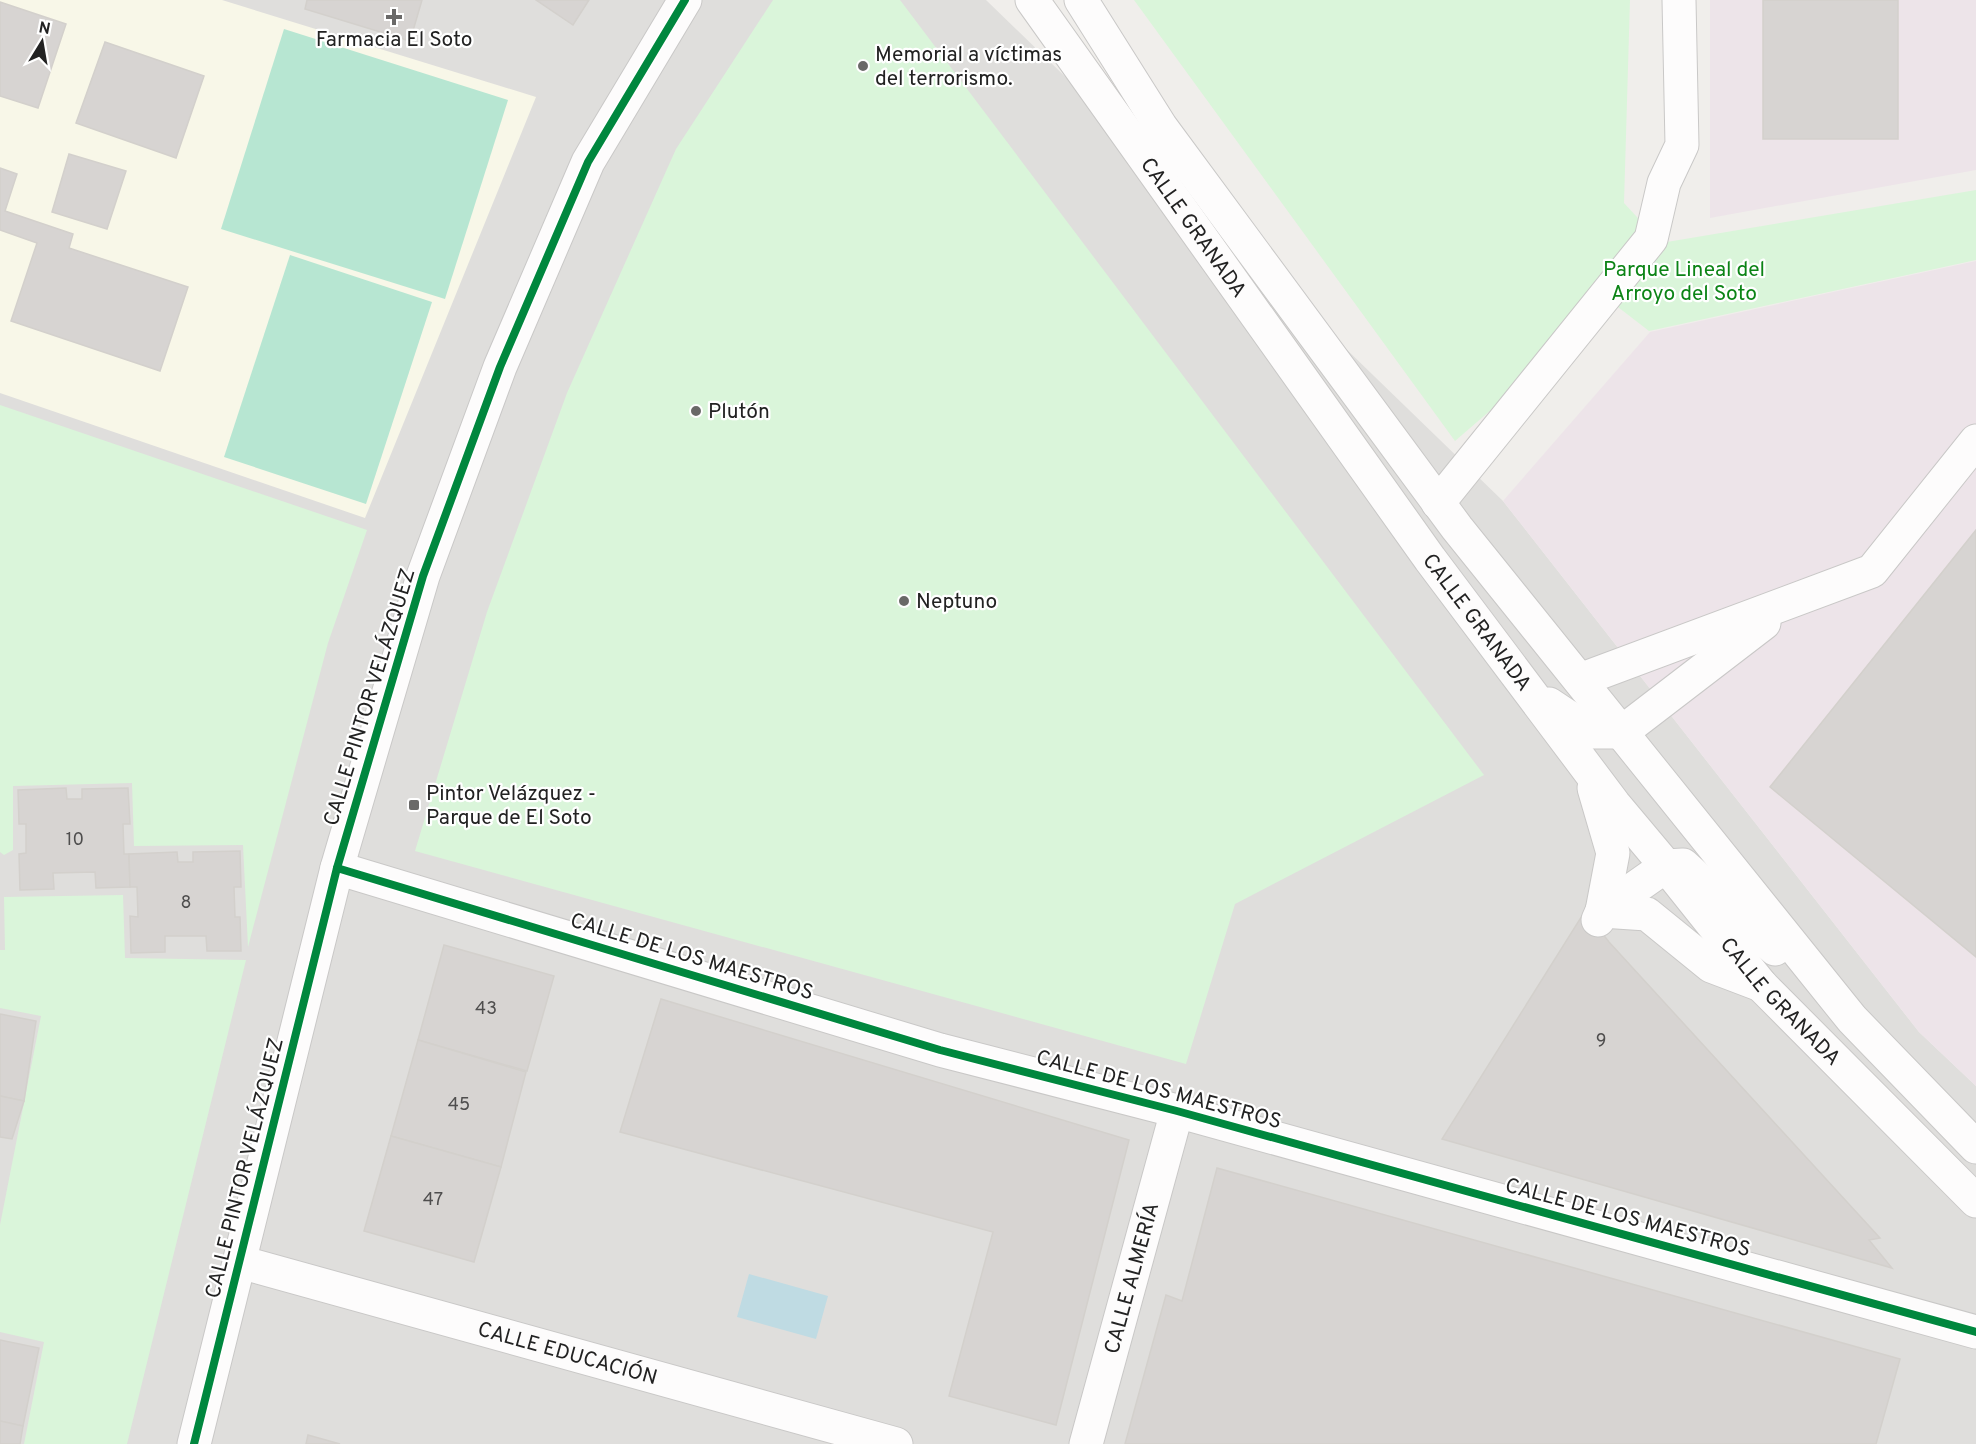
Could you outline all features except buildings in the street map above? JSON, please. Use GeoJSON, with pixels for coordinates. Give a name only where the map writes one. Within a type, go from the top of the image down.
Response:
{"type":"FeatureCollection","features":[{"type":"Feature","properties":{"kind":"street","name":"CALLE PINTOR VELÁZQUEZ"},"geometry":{"type":"LineString","coordinates":[[194,1444],[337,868],[423,576],[500,367],[588,162],[685,0]]}},
{"type":"Feature","properties":{"kind":"street","name":"CALLE GRANADA"},"geometry":{"type":"LineString","coordinates":[[1032,0],[1430,559],[1614,804],[1761,985],[1976,1201]]}},
{"type":"Feature","properties":{"kind":"street","name":"CALLE GRANADA"},"geometry":{"type":"LineString","coordinates":[[1081,0],[1161,127],[1438,503],[1852,1019],[1976,1147]]}},
{"type":"Feature","properties":{"kind":"street"},"geometry":{"type":"LineString","coordinates":[[1438,503],[1651,239],[1664,183],[1682,145],[1680,0]]}},
{"type":"Feature","properties":{"kind":"street"},"geometry":{"type":"LineString","coordinates":[[1580,680],[1872,571],[1976,441]]}},
{"type":"Feature","properties":{"kind":"street"},"geometry":{"type":"LineString","coordinates":[[1528,690],[1591,732],[1622,732],[1790,603]]}},
{"type":"Feature","properties":{"kind":"street"},"geometry":{"type":"LineString","coordinates":[[1590,773],[1613,854],[1600,916]]}},
{"type":"Feature","properties":{"kind":"street"},"geometry":{"type":"LineString","coordinates":[[1600,916],[1666,866],[1683,865],[1852,1019]]}},
{"type":"Feature","properties":{"kind":"street","name":"CALLE DE LOS MAESTROS"},"geometry":{"type":"LineString","coordinates":[[337,868],[940,1050],[1177,1111],[1976,1332]]}},
{"type":"Feature","properties":{"kind":"street"},"geometry":{"type":"LineString","coordinates":[[1600,916],[1647,914],[1711,966],[1761,985]]}},
{"type":"Feature","properties":{"kind":"street","name":"CALLE ALMERÍA"},"geometry":{"type":"LineString","coordinates":[[1086,1444],[1177,1111]]}},
{"type":"Feature","properties":{"kind":"street","name":"CALLE EDUCACIÓN"},"geometry":{"type":"LineString","coordinates":[[240,1262],[896,1444]]}},
{"type":"Feature","properties":{"kind":"shaded area"},"geometry":{"type":"Polygon","coordinates":[[[0,0],[986,0],[1503,501],[1919,1032],[1976,1086],[1976,1444],[0,1444],[0,0]]]}},
{"type":"Feature","properties":{"kind":"shaded area"},"geometry":{"type":"Polygon","coordinates":[[[0,0],[222,0],[536,97],[365,518],[0,393],[0,0]]]}},
{"type":"Feature","properties":{"kind":"shaded area"},"geometry":{"type":"Polygon","coordinates":[[[1710,0],[1976,0],[1976,170],[1710,218],[1710,0]]]}},
{"type":"Feature","properties":{"kind":"shaded area"},"geometry":{"type":"Polygon","coordinates":[[[1976,261],[1976,1086],[1919,1032],[1503,501],[1650,332],[1976,261]]]}},
{"type":"Feature","properties":{"kind":"green space"},"geometry":{"type":"Polygon","coordinates":[[[773,0],[900,0],[1484,775],[1235,904],[1186,1064],[415,851],[487,612],[567,393],[676,149],[773,0]]]}},
{"type":"Feature","properties":{"kind":"green space","name":"Parque Lineal del Arroyo del Soto"},"geometry":{"type":"Polygon","coordinates":[[[1134,0],[1630,0],[1624,203],[1661,243],[1976,190],[1976,260],[1649,331],[1614,304],[1455,441],[1134,0]]]}},
{"type":"Feature","properties":{"kind":"green space"},"geometry":{"type":"Polygon","coordinates":[[[284,29],[508,100],[445,299],[221,229],[284,29]]]}},
{"type":"Feature","properties":{"kind":"green space"},"geometry":{"type":"Polygon","coordinates":[[[290,255],[432,302],[366,504],[224,457],[290,255]]]}},
{"type":"Feature","properties":{"kind":"green space"},"geometry":{"type":"Polygon","coordinates":[[[0,405],[367,530],[328,643],[248,947],[243,845],[134,846],[132,783],[13,786],[13,850],[4,855],[0,852],[0,405]]]}},
{"type":"Feature","properties":{"kind":"green space"},"geometry":{"type":"Polygon","coordinates":[[[123,895],[125,958],[246,960],[127,1444],[24,1444],[44,1342],[0,1332],[0,1225],[41,1016],[0,1008],[0,950],[5,950],[4,897],[123,895]]]}},
{"type":"Feature","properties":{"kind":"water"},"geometry":{"type":"Polygon","coordinates":[[[749,1274],[828,1296],[816,1339],[737,1317],[749,1274]]]}},
{"type":"Feature","properties":{"kind":"cycle path"},"geometry":{"type":"LineString","coordinates":[[194,1444],[337,868],[423,576],[500,367],[588,162],[685,0]]}},
{"type":"Feature","properties":{"kind":"cycle path"},"geometry":{"type":"LineString","coordinates":[[337,868],[940,1050],[1177,1111],[1976,1332]]}},
{"type":"Feature","properties":{"kind":"place","name":"Farmacia El Soto"},"geometry":{"type":"Point","coordinates":[394,17]}},
{"type":"Feature","properties":{"kind":"place","name":"Memorial a víctimas del terrorismo."},"geometry":{"type":"Point","coordinates":[863,66]}},
{"type":"Feature","properties":{"kind":"place","name":"Plutón"},"geometry":{"type":"Point","coordinates":[696,411]}},
{"type":"Feature","properties":{"kind":"place","name":"Neptuno"},"geometry":{"type":"Point","coordinates":[904,601]}},
{"type":"Feature","properties":{"kind":"place","name":"Pintor Velázquez - Parque de El Soto"},"geometry":{"type":"Point","coordinates":[414,805]}}]}
